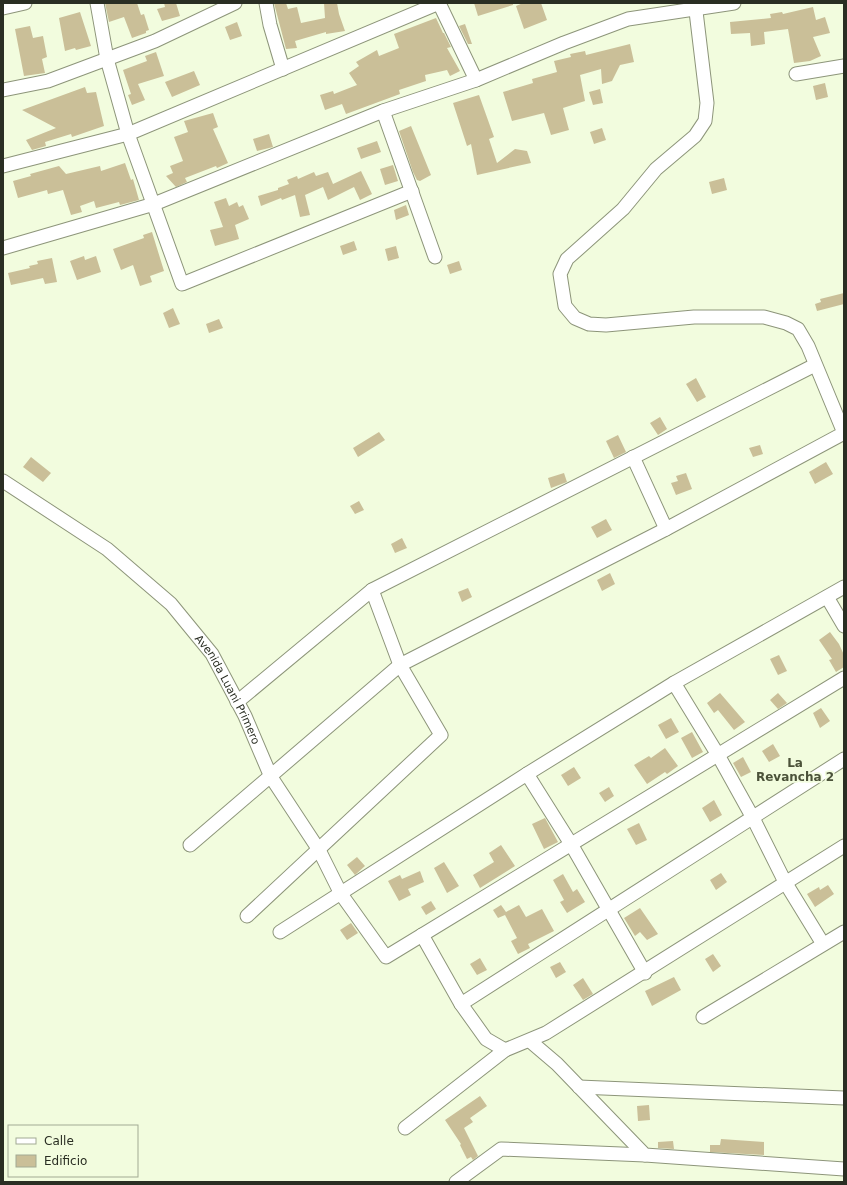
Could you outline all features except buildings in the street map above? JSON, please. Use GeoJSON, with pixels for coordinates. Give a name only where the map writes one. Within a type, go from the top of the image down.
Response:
{"type":"FeatureCollection","features":[{"type":"Feature","properties":{"kind":"street"},"geometry":{"type":"LineString","coordinates":[[3,8],[25,3]]}},
{"type":"Feature","properties":{"kind":"street"},"geometry":{"type":"LineString","coordinates":[[96,3],[107,59],[128,134],[182,284],[412,190]]}},
{"type":"Feature","properties":{"kind":"street"},"geometry":{"type":"LineString","coordinates":[[3,90],[48,81],[107,59],[155,41],[236,3]]}},
{"type":"Feature","properties":{"kind":"street"},"geometry":{"type":"LineString","coordinates":[[266,3],[270,25],[283,69]]}},
{"type":"Feature","properties":{"kind":"street"},"geometry":{"type":"LineString","coordinates":[[3,166],[128,134],[439,3],[476,80]]}},
{"type":"Feature","properties":{"kind":"street"},"geometry":{"type":"LineString","coordinates":[[3,248],[154,204],[383,111],[476,80],[564,43],[628,19],[696,6],[734,3]]}},
{"type":"Feature","properties":{"kind":"street"},"geometry":{"type":"LineString","coordinates":[[190,845],[400,665],[666,528],[844,433],[808,346],[798,329],[786,323],[764,317],[694,317],[606,325],[588,324],[575,318],[565,306],[560,274],[567,259],[623,210],[656,169],[695,136],[705,121],[707,103],[696,6]]}},
{"type":"Feature","properties":{"kind":"street"},"geometry":{"type":"LineString","coordinates":[[796,74],[844,66]]}},
{"type":"Feature","properties":{"kind":"street"},"geometry":{"type":"LineString","coordinates":[[383,111],[435,257]]}},
{"type":"Feature","properties":{"kind":"street"},"geometry":{"type":"LineString","coordinates":[[237,702],[372,590],[815,365]]}},
{"type":"Feature","properties":{"kind":"street"},"geometry":{"type":"LineString","coordinates":[[633,457],[666,528]]}},
{"type":"Feature","properties":{"kind":"street","name":"Avenida Luani Primero"},"geometry":{"type":"LineString","coordinates":[[3,481],[107,549],[171,604],[212,654],[246,716],[271,777],[319,850],[341,894],[386,957],[422,935]]}},
{"type":"Feature","properties":{"kind":"street"},"geometry":{"type":"LineString","coordinates":[[280,932],[527,774],[674,683],[844,587]]}},
{"type":"Feature","properties":{"kind":"street"},"geometry":{"type":"LineString","coordinates":[[247,916],[441,735],[400,665],[372,590]]}},
{"type":"Feature","properties":{"kind":"street"},"geometry":{"type":"LineString","coordinates":[[827,597],[844,626]]}},
{"type":"Feature","properties":{"kind":"street"},"geometry":{"type":"LineString","coordinates":[[505,1050],[486,1039],[461,1004],[422,935],[844,678]]}},
{"type":"Feature","properties":{"kind":"street"},"geometry":{"type":"LineString","coordinates":[[674,683],[718,755],[753,818],[785,882],[823,944]]}},
{"type":"Feature","properties":{"kind":"street"},"geometry":{"type":"LineString","coordinates":[[461,1004],[844,759]]}},
{"type":"Feature","properties":{"kind":"street"},"geometry":{"type":"LineString","coordinates":[[527,774],[572,844],[645,973]]}},
{"type":"Feature","properties":{"kind":"street"},"geometry":{"type":"LineString","coordinates":[[405,1128],[505,1050],[546,1034],[645,973],[785,882],[844,846]]}},
{"type":"Feature","properties":{"kind":"street"},"geometry":{"type":"LineString","coordinates":[[704,1017],[844,932]]}},
{"type":"Feature","properties":{"kind":"street"},"geometry":{"type":"LineString","coordinates":[[530,1041],[579,1087],[645,1156]]}},
{"type":"Feature","properties":{"kind":"street"},"geometry":{"type":"LineString","coordinates":[[579,1087],[844,1098]]}},
{"type":"Feature","properties":{"kind":"street"},"geometry":{"type":"LineString","coordinates":[[456,1182],[501,1149],[645,1156],[844,1169]]}},
{"type":"Feature","properties":{"kind":"district","name":"La Revancha 2"},"geometry":{"type":"Point","coordinates":[795,770]}}]}
